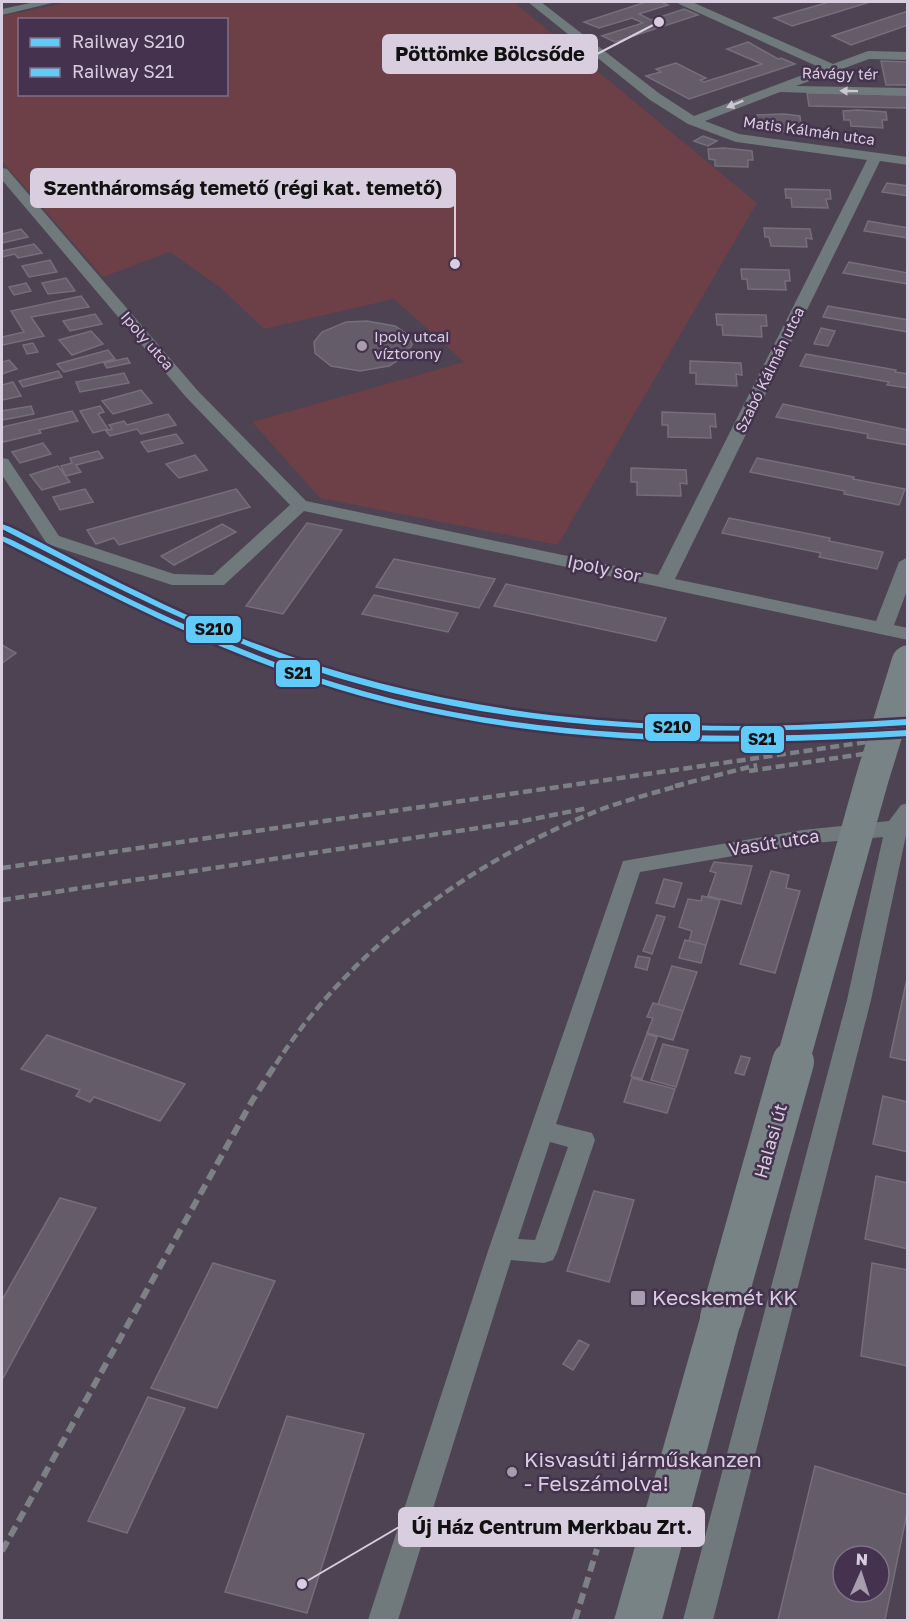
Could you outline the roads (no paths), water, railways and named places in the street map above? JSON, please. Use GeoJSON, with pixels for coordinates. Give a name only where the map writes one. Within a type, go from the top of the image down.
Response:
{"type":"FeatureCollection","features":[{"type":"Feature","properties":{"kind":"main road","name":"Halasi út"},"geometry":{"type":"LineString","coordinates":[[638,1620],[872,779],[908,662]]}},
{"type":"Feature","properties":{"kind":"street"},"geometry":{"type":"LineString","coordinates":[[2,12],[50,2]]}},
{"type":"Feature","properties":{"kind":"street","name":"Matis Kálmán utca"},"geometry":{"type":"LineString","coordinates":[[534,2],[655,97],[693,121],[736,138],[908,160]]}},
{"type":"Feature","properties":{"kind":"street"},"geometry":{"type":"LineString","coordinates":[[683,2],[831,68]]}},
{"type":"Feature","properties":{"kind":"street"},"geometry":{"type":"LineString","coordinates":[[693,121],[772,89],[868,55],[908,56]]}},
{"type":"Feature","properties":{"kind":"street","name":"Rávágy tér"},"geometry":{"type":"LineString","coordinates":[[772,89],[908,92]]}},
{"type":"Feature","properties":{"kind":"street","name":"Szabó Kálmán utca"},"geometry":{"type":"LineString","coordinates":[[664,582],[875,157]]}},
{"type":"Feature","properties":{"kind":"street","name":"Ipoly utca"},"geometry":{"type":"LineString","coordinates":[[2,172],[192,394],[300,505]]}},
{"type":"Feature","properties":{"kind":"street"},"geometry":{"type":"LineString","coordinates":[[2,463],[53,540],[172,579],[218,581],[300,505]]}},
{"type":"Feature","properties":{"kind":"street","name":"Ipoly sor"},"geometry":{"type":"LineString","coordinates":[[300,505],[908,634]]}},
{"type":"Feature","properties":{"kind":"street"},"geometry":{"type":"LineString","coordinates":[[882,629],[908,562]]}},
{"type":"Feature","properties":{"kind":"street"},"geometry":{"type":"LineString","coordinates":[[698,1620],[859,1000],[902,819]]}},
{"type":"Feature","properties":{"kind":"street","name":"Vasút utca"},"geometry":{"type":"LineString","coordinates":[[544,1131],[631,866],[902,819]]}},
{"type":"Feature","properties":{"kind":"street"},"geometry":{"type":"LineString","coordinates":[[383,1620],[502,1248],[544,1131],[583,1140],[544,1252],[502,1248]]}},
{"type":"Feature","properties":{"kind":"railway"},"geometry":{"type":"LineString","coordinates":[[2,868],[908,736]]}},
{"type":"Feature","properties":{"kind":"railway"},"geometry":{"type":"LineString","coordinates":[[749,771],[870,753]]}},
{"type":"Feature","properties":{"kind":"railway"},"geometry":{"type":"LineString","coordinates":[[675,786],[757,765]]}},
{"type":"Feature","properties":{"kind":"railway"},"geometry":{"type":"LineString","coordinates":[[276,1064],[306,1022],[340,982],[377,946],[459,883],[504,856],[597,811],[684,784]]}},
{"type":"Feature","properties":{"kind":"railway"},"geometry":{"type":"LineString","coordinates":[[2,900],[518,822],[588,808]]}},
{"type":"Feature","properties":{"kind":"railway"},"geometry":{"type":"LineString","coordinates":[[2,1551],[252,1101],[277,1062]]}},
{"type":"Feature","properties":{"kind":"railway"},"geometry":{"type":"LineString","coordinates":[[575,1620],[597,1549]]}},
{"type":"Feature","properties":{"kind":"rail line","name":"S210"},"geometry":{"type":"LineString","coordinates":[[2,526],[159,605],[280,656],[393,690],[465,706],[538,717],[686,728],[760,729],[908,722]]}},
{"type":"Feature","properties":{"kind":"rail line","name":"S21"},"geometry":{"type":"LineString","coordinates":[[2,538],[156,615],[276,666],[389,701],[462,717],[535,728],[684,739],[759,740],[908,733]]}},
{"type":"Feature","properties":{"kind":"place","name":"Pöttömke Bölcsőde"},"geometry":{"type":"Point","coordinates":[659,22]}},
{"type":"Feature","properties":{"kind":"place","name":"Szentháromság temető (régi kat. temető)"},"geometry":{"type":"Point","coordinates":[455,264]}},
{"type":"Feature","properties":{"kind":"place","name":"Ipoly utcai víztorony"},"geometry":{"type":"Point","coordinates":[362,346]}},
{"type":"Feature","properties":{"kind":"place","name":"Kecskemét KK"},"geometry":{"type":"Point","coordinates":[638,1298]}},
{"type":"Feature","properties":{"kind":"place","name":"Kisvasúti járműskanzen - Felszámolva!"},"geometry":{"type":"Point","coordinates":[512,1472]}},
{"type":"Feature","properties":{"kind":"place","name":"Új Ház Centrum Merkbau Zrt."},"geometry":{"type":"Point","coordinates":[302,1584]}}]}
